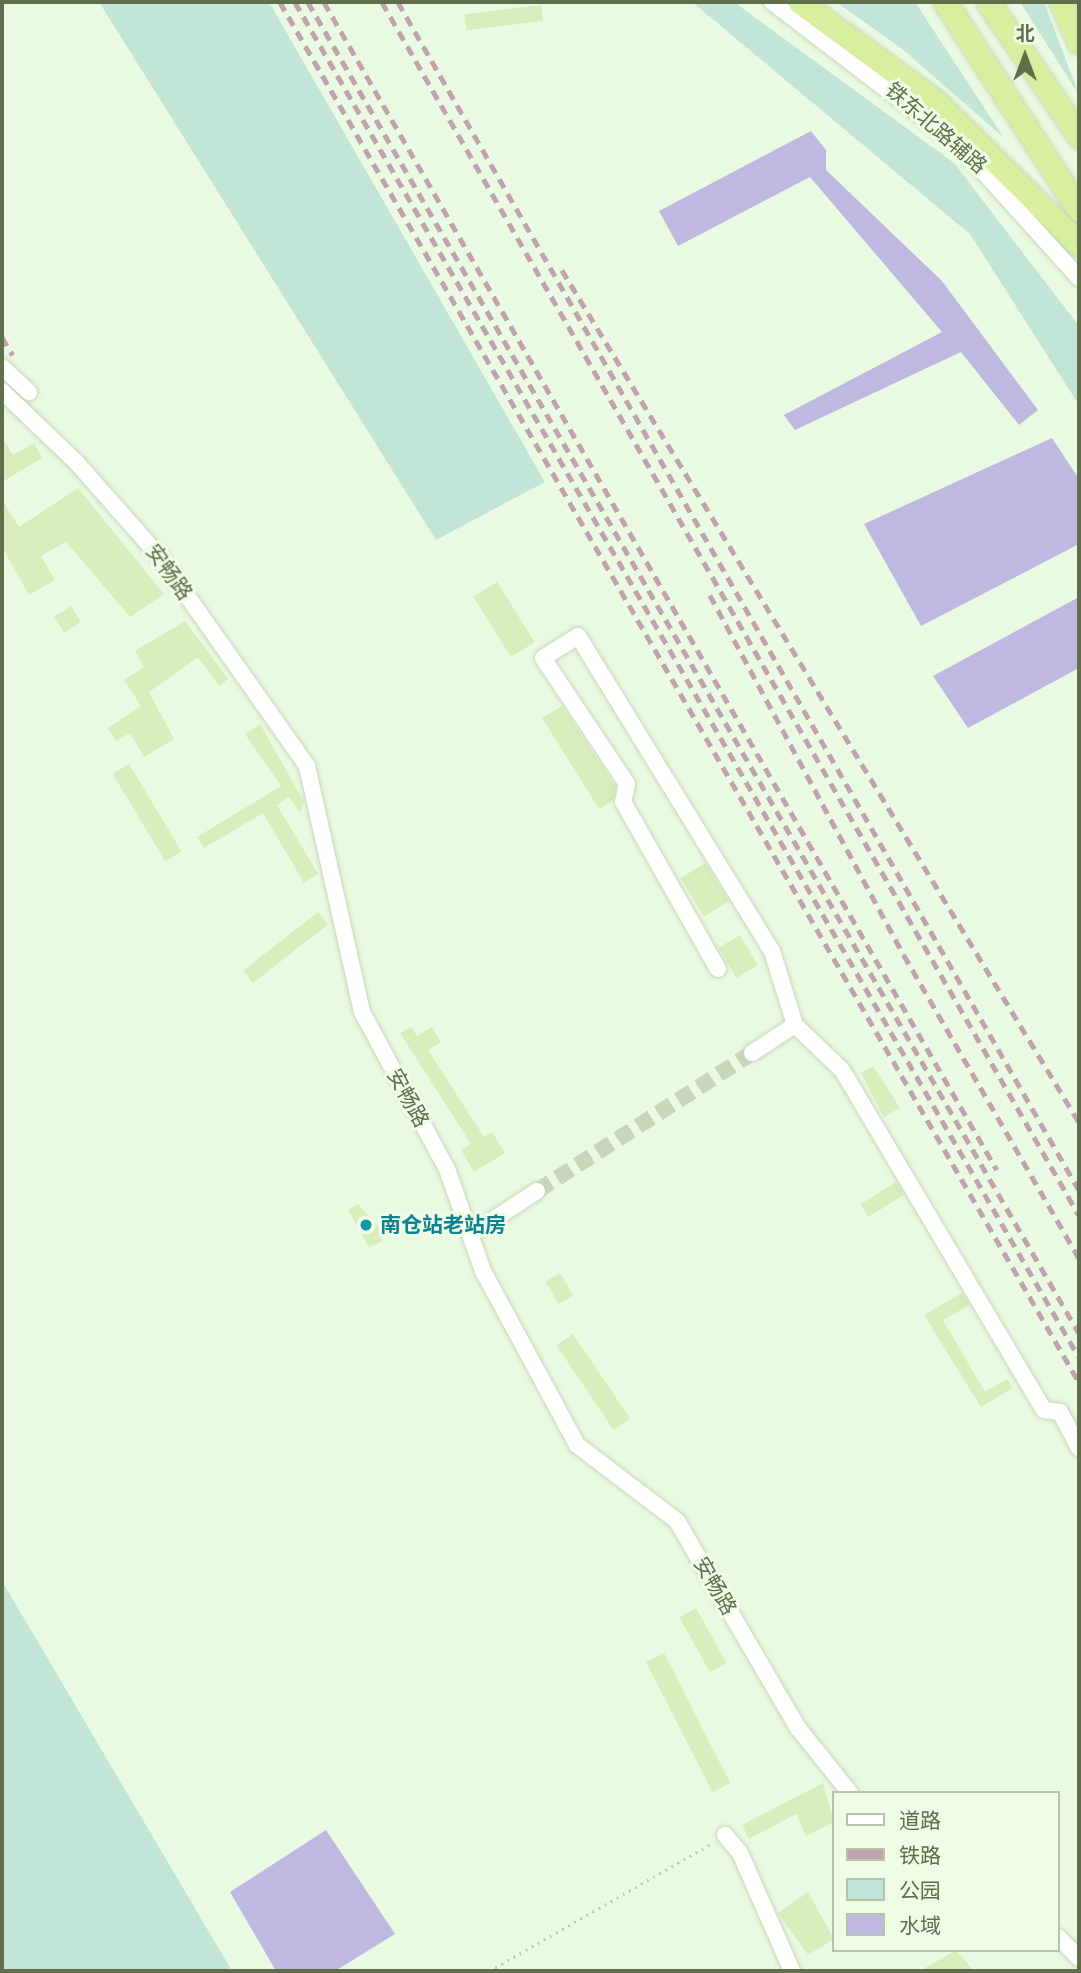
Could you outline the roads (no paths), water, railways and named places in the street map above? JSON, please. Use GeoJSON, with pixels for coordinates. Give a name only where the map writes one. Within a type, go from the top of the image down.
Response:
{"type":"FeatureCollection","features":[{"type":"Feature","properties":{"kind":"highway"},"geometry":{"type":"LineString","coordinates":[[944,2],[1079,210]]}},
{"type":"Feature","properties":{"kind":"highway"},"geometry":{"type":"LineString","coordinates":[[988,2],[1079,136]]}},
{"type":"Feature","properties":{"kind":"highway"},"geometry":{"type":"LineString","coordinates":[[1061,2],[1079,42]]}},
{"type":"Feature","properties":{"kind":"highway"},"geometry":{"type":"LineString","coordinates":[[809,8],[935,101],[1079,244]]}},
{"type":"Feature","properties":{"kind":"street","name":"铁东北路辅路"},"geometry":{"type":"LineString","coordinates":[[772,2],[959,145],[1079,278]]}},
{"type":"Feature","properties":{"kind":"street"},"geometry":{"type":"LineString","coordinates":[[2,367],[29,392]]}},
{"type":"Feature","properties":{"kind":"street","name":"安畅路"},"geometry":{"type":"LineString","coordinates":[[2,391],[77,463],[159,556],[307,766],[362,1012],[447,1169],[483,1271],[577,1445],[677,1521],[797,1728],[848,1791]]}},
{"type":"Feature","properties":{"kind":"street"},"geometry":{"type":"LineString","coordinates":[[718,969],[623,802],[627,784],[543,657],[578,636],[772,951],[795,1025],[842,1070],[1044,1410],[1060,1412],[1079,1448]]}},
{"type":"Feature","properties":{"kind":"street"},"geometry":{"type":"LineString","coordinates":[[752,1053],[795,1025]]}},
{"type":"Feature","properties":{"kind":"street"},"geometry":{"type":"LineString","coordinates":[[470,1235],[537,1191]]}},
{"type":"Feature","properties":{"kind":"street"},"geometry":{"type":"LineString","coordinates":[[725,1835],[792,1971]]}},
{"type":"Feature","properties":{"kind":"street"},"geometry":{"type":"LineString","coordinates":[[1060,1939],[1079,1958]]}},
{"type":"Feature","properties":{"kind":"water"},"geometry":{"type":"Polygon","coordinates":[[[811,131],[826,150],[826,170],[942,281],[1038,410],[1019,425],[961,352],[795,430],[784,415],[942,332],[810,177],[678,246],[659,211],[811,131]]]}},
{"type":"Feature","properties":{"kind":"water"},"geometry":{"type":"Polygon","coordinates":[[[1052,438],[1079,479],[1079,544],[921,626],[864,524],[1052,438]]]}},
{"type":"Feature","properties":{"kind":"water"},"geometry":{"type":"Polygon","coordinates":[[[1079,597],[1079,668],[968,728],[933,676],[1079,597]]]}},
{"type":"Feature","properties":{"kind":"water"},"geometry":{"type":"Polygon","coordinates":[[[326,1830],[395,1934],[335,1971],[276,1971],[230,1892],[326,1830]]]}},
{"type":"Feature","properties":{"kind":"tunnel"},"geometry":{"type":"LineString","coordinates":[[537,1191],[752,1053]]}},
{"type":"Feature","properties":{"kind":"railway"},"geometry":{"type":"LineString","coordinates":[[280,2],[1079,1382]]}},
{"type":"Feature","properties":{"kind":"railway"},"geometry":{"type":"LineString","coordinates":[[295,2],[1079,1357]]}},
{"type":"Feature","properties":{"kind":"railway"},"geometry":{"type":"LineString","coordinates":[[308,2],[1079,1333]]}},
{"type":"Feature","properties":{"kind":"railway"},"geometry":{"type":"LineString","coordinates":[[324,2],[997,1170]]}},
{"type":"Feature","properties":{"kind":"railway"},"geometry":{"type":"LineString","coordinates":[[382,2],[1079,1215]]}},
{"type":"Feature","properties":{"kind":"railway"},"geometry":{"type":"LineString","coordinates":[[398,2],[1079,1190]]}},
{"type":"Feature","properties":{"kind":"railway"},"geometry":{"type":"LineString","coordinates":[[562,270],[1079,1122]]}},
{"type":"Feature","properties":{"kind":"railway"},"geometry":{"type":"LineString","coordinates":[[2,337],[13,355]]}},
{"type":"Feature","properties":{"kind":"railway"},"geometry":{"type":"LineString","coordinates":[[710,595],[904,955],[1079,1258]]}},
{"type":"Feature","properties":{"kind":"place","name":"南仓站老站房"},"geometry":{"type":"Point","coordinates":[366,1225]}}]}
